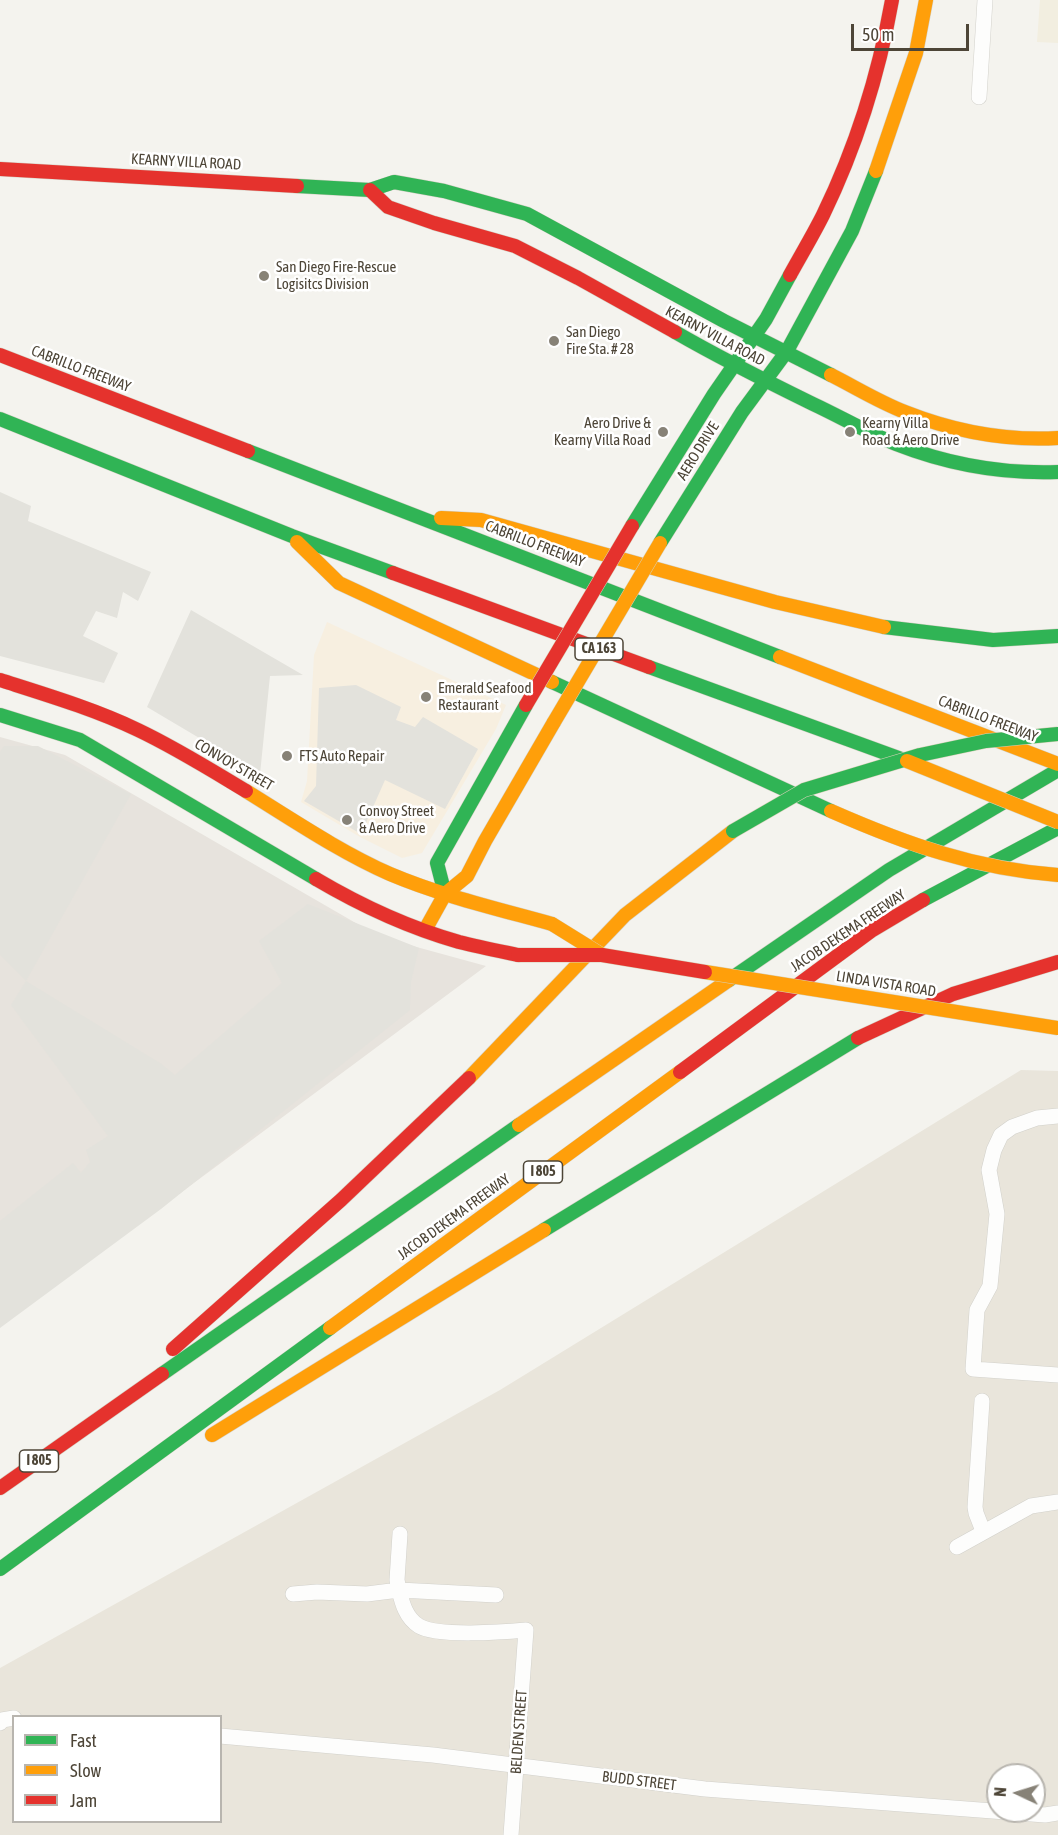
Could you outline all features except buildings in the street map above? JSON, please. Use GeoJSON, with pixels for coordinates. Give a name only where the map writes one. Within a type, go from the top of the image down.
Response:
{"type":"FeatureCollection","features":[{"type":"Feature","properties":{"kind":"main road","name":"AERO DRIVE"},"geometry":{"type":"LineString","coordinates":[[445,894],[437,863],[526,705],[632,526],[714,394],[755,337],[823,214],[846,160],[873,84],[885,41],[892,0]]}},
{"type":"Feature","properties":{"kind":"main road","name":"AERO DRIVE"},"geometry":{"type":"LineString","coordinates":[[425,930],[445,894],[467,876],[485,841],[660,543],[742,412],[787,351],[852,231],[878,167],[916,53],[926,0]]}},
{"type":"Feature","properties":{"kind":"main road","name":"KEARNY VILLA ROAD"},"geometry":{"type":"LineString","coordinates":[[0,168],[370,190],[394,182],[444,191],[527,214],[755,337],[787,351],[812,367],[904,411],[949,426],[987,435],[1027,440],[1058,438]]}},
{"type":"Feature","properties":{"kind":"main road","name":"KEARNY VILLA ROAD"},"geometry":{"type":"LineString","coordinates":[[370,190],[388,207],[515,246],[578,278],[735,366],[896,444],[939,458],[987,468],[1029,473],[1058,472]]}},
{"type":"Feature","properties":{"kind":"main road","name":"CABRILLO FREEWAY"},"geometry":{"type":"LineString","coordinates":[[0,355],[1058,764]]}},
{"type":"Feature","properties":{"kind":"main road","name":"CA 163"},"geometry":{"type":"LineString","coordinates":[[0,419],[292,536],[907,761],[1058,822]]}},
{"type":"Feature","properties":{"kind":"main road"},"geometry":{"type":"LineString","coordinates":[[417,516],[481,520],[776,602],[896,630],[993,640],[1058,636]]}},
{"type":"Feature","properties":{"kind":"main road"},"geometry":{"type":"LineString","coordinates":[[292,536],[339,583],[892,838],[958,860],[1030,874],[1058,875]]}},
{"type":"Feature","properties":{"kind":"main road","name":"CONVOY STREET"},"geometry":{"type":"LineString","coordinates":[[0,680],[94,710],[151,736],[367,862],[445,894]]}},
{"type":"Feature","properties":{"kind":"main road"},"geometry":{"type":"LineString","coordinates":[[0,715],[80,740],[344,895],[425,930]]}},
{"type":"Feature","properties":{"kind":"main road"},"geometry":{"type":"LineString","coordinates":[[78,1434],[341,1200],[479,1068],[625,915],[733,831],[804,790],[920,755],[986,741],[1058,734]]}},
{"type":"Feature","properties":{"kind":"main road","name":"JACOB DEKEMA FREEWAY"},"geometry":{"type":"LineString","coordinates":[[0,1488],[468,1160],[889,870],[1058,770]]}},
{"type":"Feature","properties":{"kind":"main road","name":"JACOB DEKEMA FREEWAY"},"geometry":{"type":"LineString","coordinates":[[0,1569],[871,931],[948,885],[1058,828]]}},
{"type":"Feature","properties":{"kind":"main road","name":"LINDA VISTA ROAD"},"geometry":{"type":"LineString","coordinates":[[445,894],[552,924],[602,955]]}},
{"type":"Feature","properties":{"kind":"main road","name":"LINDA VISTA ROAD"},"geometry":{"type":"LineString","coordinates":[[425,930],[460,942],[518,956],[602,955],[1058,1028]]}},
{"type":"Feature","properties":{"kind":"main road"},"geometry":{"type":"LineString","coordinates":[[205,1439],[848,1042],[953,994],[1058,962]]}},
{"type":"Feature","properties":{"kind":"main road"},"geometry":{"type":"LineString","coordinates":[[42,1540],[175,1458]]}},
{"type":"Feature","properties":{"kind":"street"},"geometry":{"type":"LineString","coordinates":[[979,97],[985,0]]}},
{"type":"Feature","properties":{"kind":"street"},"geometry":{"type":"LineString","coordinates":[[1058,1116],[1037,1118],[1012,1127],[1001,1135],[994,1150],[989,1170],[997,1214],[990,1286],[977,1310],[973,1369],[1058,1375]]}},
{"type":"Feature","properties":{"kind":"street"},"geometry":{"type":"LineString","coordinates":[[982,1401],[975,1513],[984,1532]]}},
{"type":"Feature","properties":{"kind":"street"},"geometry":{"type":"LineString","coordinates":[[957,1547],[1030,1506],[1058,1502]]}},
{"type":"Feature","properties":{"kind":"street"},"geometry":{"type":"LineString","coordinates":[[399,1590],[397,1580],[400,1534]]}},
{"type":"Feature","properties":{"kind":"street"},"geometry":{"type":"LineString","coordinates":[[293,1594],[317,1592],[367,1594],[399,1590],[496,1595]]}},
{"type":"Feature","properties":{"kind":"street","name":"BELDEN STREET"},"geometry":{"type":"LineString","coordinates":[[399,1590],[408,1615],[420,1627],[431,1630],[490,1633],[526,1630],[511,1835]]}},
{"type":"Feature","properties":{"kind":"street","name":"BUDD STREET"},"geometry":{"type":"LineString","coordinates":[[222,1736],[433,1755],[705,1789],[1045,1815],[1058,1813]]}},
{"type":"Feature","properties":{"kind":"shaded area"},"geometry":{"type":"Polygon","coordinates":[[[1040,0],[1058,0],[1058,43],[1037,42],[1040,0]]]}},
{"type":"Feature","properties":{"kind":"shaded area"},"geometry":{"type":"Polygon","coordinates":[[[0,492],[31,506],[28,521],[151,572],[138,601],[123,592],[117,618],[96,611],[83,636],[118,653],[104,683],[0,656],[0,492]]]}},
{"type":"Feature","properties":{"kind":"shaded area"},"geometry":{"type":"Polygon","coordinates":[[[191,610],[303,675],[270,676],[260,774],[147,707],[191,610]]]}},
{"type":"Feature","properties":{"kind":"shaded area"},"geometry":{"type":"Polygon","coordinates":[[[327,622],[506,705],[496,729],[422,853],[402,858],[360,837],[301,802],[307,781],[314,655],[327,622]]]}},
{"type":"Feature","properties":{"kind":"shaded area"},"geometry":{"type":"Polygon","coordinates":[[[356,685],[401,707],[396,720],[415,727],[423,717],[478,749],[445,809],[385,780],[361,834],[304,801],[316,786],[319,688],[356,685]]]}},
{"type":"Feature","properties":{"kind":"shaded area"},"geometry":{"type":"Polygon","coordinates":[[[0,737],[65,755],[380,937],[486,966],[0,1327],[0,737]]]}},
{"type":"Feature","properties":{"kind":"shaded area"},"geometry":{"type":"Polygon","coordinates":[[[4,746],[38,746],[131,794],[26,981],[0,955],[0,752],[4,746]]]}},
{"type":"Feature","properties":{"kind":"shaded area"},"geometry":{"type":"Polygon","coordinates":[[[308,904],[419,948],[411,982],[410,1010],[161,1209],[0,1328],[0,1221],[73,1163],[81,1173],[90,1162],[86,1150],[108,1136],[11,1005],[26,981],[160,1063],[175,1075],[282,983],[259,941],[308,904]]]}},
{"type":"Feature","properties":{"kind":"shaded area"},"geometry":{"type":"Polygon","coordinates":[[[1021,1070],[1058,1071],[1058,1835],[0,1835],[0,1668],[500,1390],[1021,1070]]]}},
{"type":"Feature","properties":{"kind":"traffic: fast"},"geometry":{"type":"LineString","coordinates":[[660,543],[742,412],[787,351],[852,231],[876,171]]}},
{"type":"Feature","properties":{"kind":"traffic: fast"},"geometry":{"type":"LineString","coordinates":[[297,186],[370,190],[394,182],[444,191],[527,214],[724,321],[831,375]]}},
{"type":"Feature","properties":{"kind":"traffic: fast"},"geometry":{"type":"LineString","coordinates":[[632,526],[714,394],[766,319],[790,275]]}},
{"type":"Feature","properties":{"kind":"traffic: fast"},"geometry":{"type":"LineString","coordinates":[[675,332],[865,430],[915,451],[955,462],[996,469],[1058,472]]}},
{"type":"Feature","properties":{"kind":"traffic: fast"},"geometry":{"type":"LineString","coordinates":[[0,419],[292,536],[393,573]]}},
{"type":"Feature","properties":{"kind":"traffic: fast"},"geometry":{"type":"LineString","coordinates":[[248,451],[780,657]]}},
{"type":"Feature","properties":{"kind":"traffic: fast"},"geometry":{"type":"LineString","coordinates":[[884,627],[993,640],[1058,636]]}},
{"type":"Feature","properties":{"kind":"traffic: fast"},"geometry":{"type":"LineString","coordinates":[[649,667],[907,761]]}},
{"type":"Feature","properties":{"kind":"traffic: fast"},"geometry":{"type":"LineString","coordinates":[[552,682],[831,811]]}},
{"type":"Feature","properties":{"kind":"traffic: fast"},"geometry":{"type":"LineString","coordinates":[[445,894],[437,863],[526,705]]}},
{"type":"Feature","properties":{"kind":"traffic: fast"},"geometry":{"type":"LineString","coordinates":[[0,715],[80,740],[316,879]]}},
{"type":"Feature","properties":{"kind":"traffic: fast"},"geometry":{"type":"LineString","coordinates":[[733,831],[804,790],[920,755],[986,741],[1058,734]]}},
{"type":"Feature","properties":{"kind":"traffic: fast"},"geometry":{"type":"LineString","coordinates":[[729,980],[889,870],[1058,770]]}},
{"type":"Feature","properties":{"kind":"traffic: fast"},"geometry":{"type":"LineString","coordinates":[[923,900],[1058,828]]}},
{"type":"Feature","properties":{"kind":"traffic: fast"},"geometry":{"type":"LineString","coordinates":[[544,1230],[858,1038]]}},
{"type":"Feature","properties":{"kind":"traffic: fast"},"geometry":{"type":"LineString","coordinates":[[162,1374],[519,1125]]}},
{"type":"Feature","properties":{"kind":"traffic: fast"},"geometry":{"type":"LineString","coordinates":[[0,1569],[330,1328]]}},
{"type":"Feature","properties":{"kind":"traffic: slow"},"geometry":{"type":"LineString","coordinates":[[876,171],[916,53],[926,0]]}},
{"type":"Feature","properties":{"kind":"traffic: slow"},"geometry":{"type":"LineString","coordinates":[[831,375],[876,399],[923,419],[999,436],[1058,438]]}},
{"type":"Feature","properties":{"kind":"traffic: slow"},"geometry":{"type":"LineString","coordinates":[[441,518],[481,520],[775,602],[884,627]]}},
{"type":"Feature","properties":{"kind":"traffic: slow"},"geometry":{"type":"LineString","coordinates":[[297,542],[339,583],[552,682]]}},
{"type":"Feature","properties":{"kind":"traffic: slow"},"geometry":{"type":"LineString","coordinates":[[554,722],[660,543]]}},
{"type":"Feature","properties":{"kind":"traffic: slow"},"geometry":{"type":"LineString","coordinates":[[780,657],[1058,764]]}},
{"type":"Feature","properties":{"kind":"traffic: slow"},"geometry":{"type":"LineString","coordinates":[[425,930],[445,894],[467,876],[554,722]]}},
{"type":"Feature","properties":{"kind":"traffic: slow"},"geometry":{"type":"LineString","coordinates":[[907,761],[1058,822]]}},
{"type":"Feature","properties":{"kind":"traffic: slow"},"geometry":{"type":"LineString","coordinates":[[246,791],[335,846],[390,874],[450,896],[552,924]]}},
{"type":"Feature","properties":{"kind":"traffic: slow"},"geometry":{"type":"LineString","coordinates":[[831,811],[914,844],[970,861],[1058,875]]}},
{"type":"Feature","properties":{"kind":"traffic: slow"},"geometry":{"type":"LineString","coordinates":[[469,1078],[625,915],[733,831]]}},
{"type":"Feature","properties":{"kind":"traffic: slow"},"geometry":{"type":"LineString","coordinates":[[552,924],[602,955]]}},
{"type":"Feature","properties":{"kind":"traffic: slow"},"geometry":{"type":"LineString","coordinates":[[705,972],[1058,1028]]}},
{"type":"Feature","properties":{"kind":"traffic: slow"},"geometry":{"type":"LineString","coordinates":[[519,1125],[729,980]]}},
{"type":"Feature","properties":{"kind":"traffic: slow"},"geometry":{"type":"LineString","coordinates":[[330,1328],[680,1072]]}},
{"type":"Feature","properties":{"kind":"traffic: slow"},"geometry":{"type":"LineString","coordinates":[[212,1435],[544,1230]]}},
{"type":"Feature","properties":{"kind":"traffic: jam"},"geometry":{"type":"LineString","coordinates":[[790,275],[823,215],[846,163],[873,82],[892,0]]}},
{"type":"Feature","properties":{"kind":"traffic: jam"},"geometry":{"type":"LineString","coordinates":[[0,169],[297,186]]}},
{"type":"Feature","properties":{"kind":"traffic: jam"},"geometry":{"type":"LineString","coordinates":[[370,190],[388,207],[515,246],[675,332]]}},
{"type":"Feature","properties":{"kind":"traffic: jam"},"geometry":{"type":"LineString","coordinates":[[0,355],[248,451]]}},
{"type":"Feature","properties":{"kind":"traffic: jam"},"geometry":{"type":"LineString","coordinates":[[526,705],[632,526]]}},
{"type":"Feature","properties":{"kind":"traffic: jam"},"geometry":{"type":"LineString","coordinates":[[393,573],[649,667]]}},
{"type":"Feature","properties":{"kind":"traffic: jam"},"geometry":{"type":"LineString","coordinates":[[0,680],[121,722],[180,752],[246,791]]}},
{"type":"Feature","properties":{"kind":"traffic: jam"},"geometry":{"type":"LineString","coordinates":[[316,879],[368,907],[422,930],[459,942],[518,955]]}},
{"type":"Feature","properties":{"kind":"traffic: jam"},"geometry":{"type":"LineString","coordinates":[[680,1072],[871,931],[923,900]]}},
{"type":"Feature","properties":{"kind":"traffic: jam"},"geometry":{"type":"LineString","coordinates":[[518,955],[602,955],[705,972]]}},
{"type":"Feature","properties":{"kind":"traffic: jam"},"geometry":{"type":"LineString","coordinates":[[858,1038],[953,994],[1058,962]]}},
{"type":"Feature","properties":{"kind":"traffic: jam"},"geometry":{"type":"LineString","coordinates":[[173,1349],[341,1200],[469,1078]]}},
{"type":"Feature","properties":{"kind":"traffic: jam"},"geometry":{"type":"LineString","coordinates":[[0,1488],[162,1374]]}},
{"type":"Feature","properties":{"kind":"place","name":"San Diego Fire-Rescue Logisitcs Division"},"geometry":{"type":"Point","coordinates":[264,276]}},
{"type":"Feature","properties":{"kind":"place","name":"San Diego Fire Sta. # 28"},"geometry":{"type":"Point","coordinates":[554,341]}},
{"type":"Feature","properties":{"kind":"place","name":"Aero Drive & Kearny Villa Road"},"geometry":{"type":"Point","coordinates":[663,432]}},
{"type":"Feature","properties":{"kind":"place","name":"Kearny Villa Road & Aero Drive"},"geometry":{"type":"Point","coordinates":[850,432]}},
{"type":"Feature","properties":{"kind":"place","name":"Emerald Seafood Restaurant"},"geometry":{"type":"Point","coordinates":[426,697]}},
{"type":"Feature","properties":{"kind":"place","name":"FTS Auto Repair"},"geometry":{"type":"Point","coordinates":[287,756]}},
{"type":"Feature","properties":{"kind":"place","name":"Convoy Street & Aero Drive"},"geometry":{"type":"Point","coordinates":[347,820]}}]}
